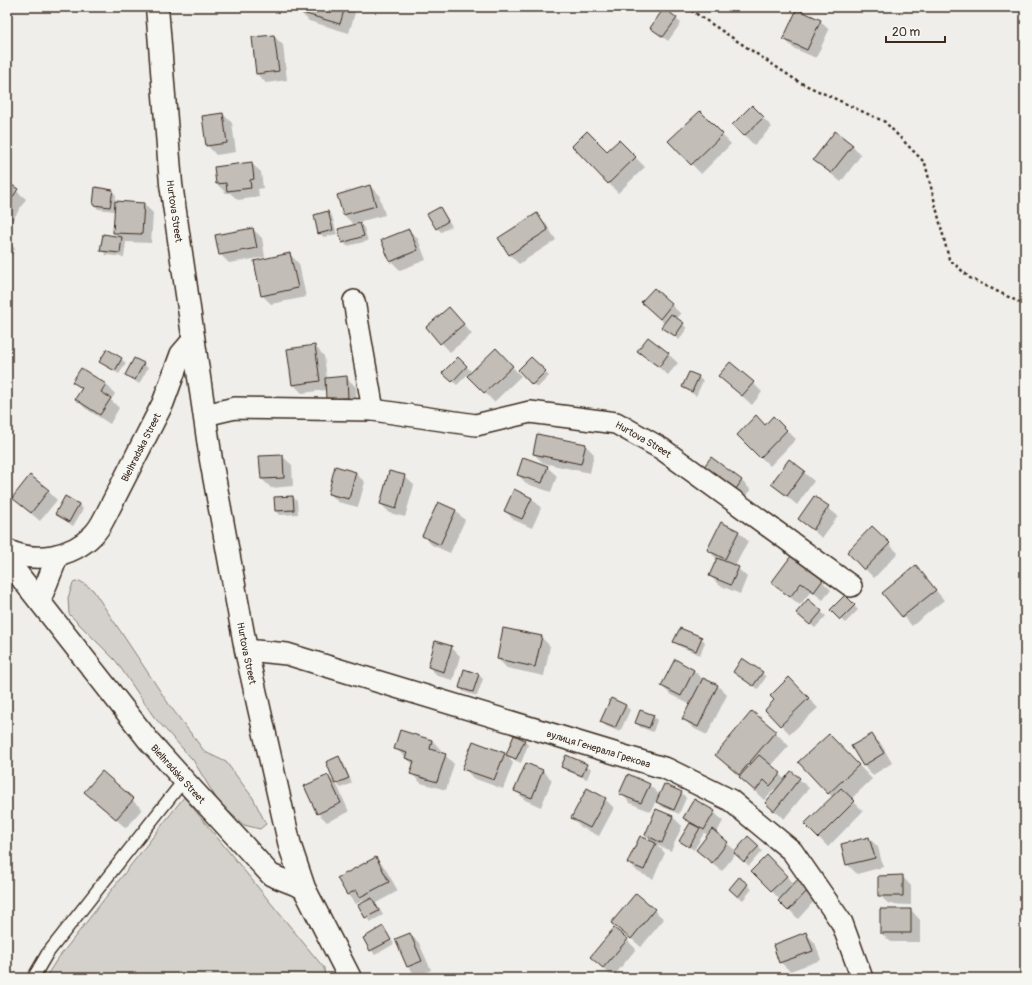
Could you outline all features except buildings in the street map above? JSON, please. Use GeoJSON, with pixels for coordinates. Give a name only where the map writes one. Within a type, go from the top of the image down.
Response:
{"type":"FeatureCollection","features":[{"type":"Feature","properties":{"kind":"street","name":"Hurtova Street"},"geometry":{"type":"LineString","coordinates":[[157,7],[171,184],[205,415],[246,650],[290,846],[304,888]]}},
{"type":"Feature","properties":{"kind":"street"},"geometry":{"type":"LineString","coordinates":[[354,301],[373,410]]}},
{"type":"Feature","properties":{"kind":"street","name":"Bielhradska Street"},"geometry":{"type":"LineString","coordinates":[[7,550],[13,553],[35,557],[58,555],[78,548],[94,535],[105,517],[163,403],[181,354],[193,340]]}},
{"type":"Feature","properties":{"kind":"street","name":"Hurtova Street"},"geometry":{"type":"LineString","coordinates":[[205,415],[235,408],[373,410],[476,425],[530,412],[616,423],[662,449],[851,586]]}},
{"type":"Feature","properties":{"kind":"street"},"geometry":{"type":"LineString","coordinates":[[40,600],[58,555]]}},
{"type":"Feature","properties":{"kind":"street","name":"Bielhradska Street"},"geometry":{"type":"LineString","coordinates":[[7,560],[40,600],[149,741],[184,780],[271,875],[304,888]]}},
{"type":"Feature","properties":{"kind":"street","name":"вулиця Генерала Грекова"},"geometry":{"type":"LineString","coordinates":[[246,650],[287,654],[666,769],[730,800],[792,851],[842,923],[862,978]]}},
{"type":"Feature","properties":{"kind":"street"},"geometry":{"type":"LineString","coordinates":[[304,888],[350,978]]}},
{"type":"Feature","properties":{"kind":"lane"},"geometry":{"type":"LineString","coordinates":[[33,978],[47,954],[184,780]]}},
{"type":"Feature","properties":{"kind":"path"},"geometry":{"type":"LineString","coordinates":[[686,7],[799,82],[885,122],[925,163],[949,259],[970,278],[1025,305]]}},
{"type":"Feature","properties":{"kind":"shaded area"},"geometry":{"type":"Polygon","coordinates":[[[80,581],[93,590],[170,706],[205,752],[226,762],[253,798],[266,824],[260,829],[244,825],[219,803],[193,760],[154,717],[116,661],[69,614],[68,598],[73,583],[80,581]]]}},
{"type":"Feature","properties":{"kind":"shaded area"},"geometry":{"type":"Polygon","coordinates":[[[184,797],[324,968],[325,978],[45,978],[56,961],[184,797]]]}}]}
